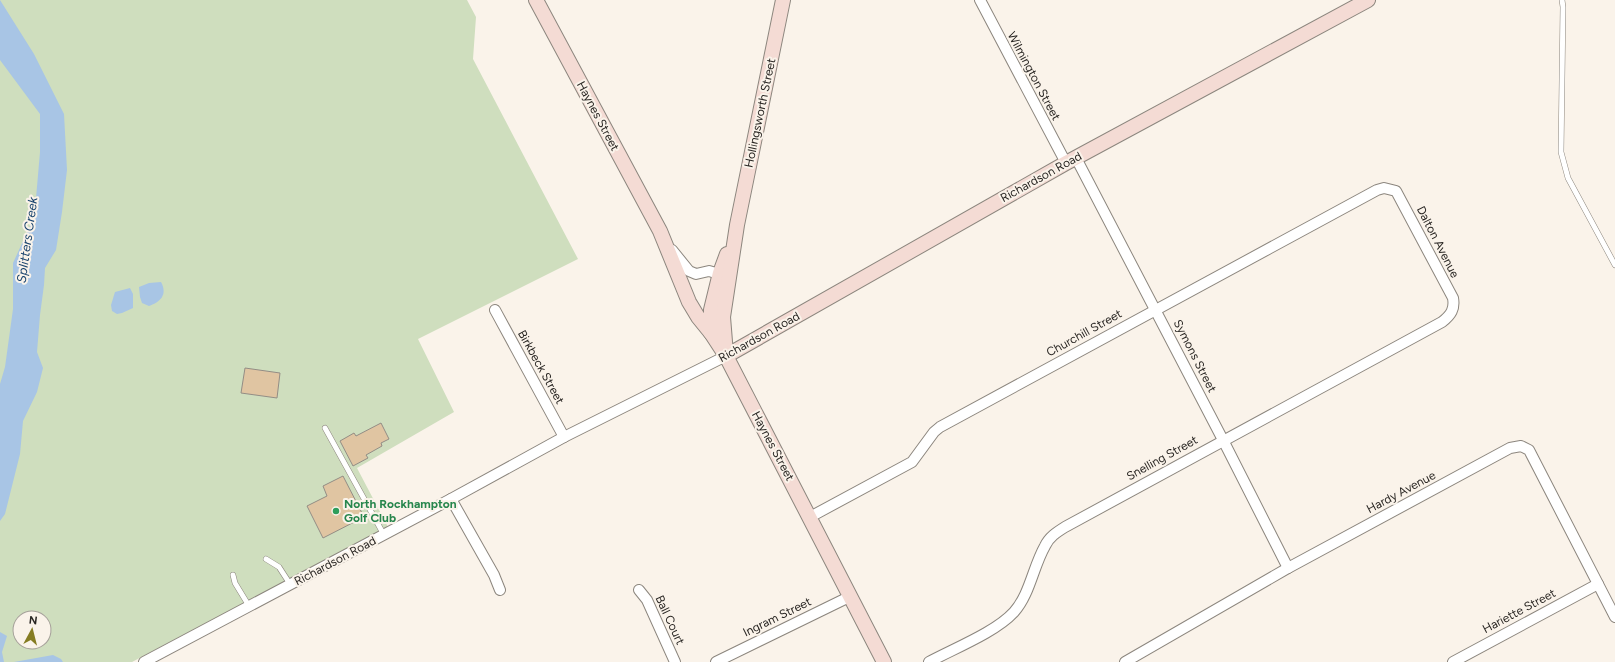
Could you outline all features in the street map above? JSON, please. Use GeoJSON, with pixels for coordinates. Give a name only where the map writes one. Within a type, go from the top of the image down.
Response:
{"type":"FeatureCollection","features":[{"type":"Feature","properties":{"kind":"street","name":"Haynes Street"},"geometry":{"type":"LineString","coordinates":[[536,0],[660,231],[690,302],[698,317],[711,333],[726,356],[884,662]]}},
{"type":"Feature","properties":{"kind":"street","name":"Hollingsworth Street"},"geometry":{"type":"LineString","coordinates":[[711,333],[711,310],[725,275],[783,0]]}},
{"type":"Feature","properties":{"kind":"street","name":"Wilmington Street"},"geometry":{"type":"LineString","coordinates":[[980,0],[1071,160]]}},
{"type":"Feature","properties":{"kind":"street","name":"Richardson Road"},"geometry":{"type":"LineString","coordinates":[[144,662],[384,535],[564,437],[726,356],[1071,160],[1368,0]]}},
{"type":"Feature","properties":{"kind":"street","name":"Symons Street"},"geometry":{"type":"LineString","coordinates":[[1071,160],[1155,309],[1288,568]]}},
{"type":"Feature","properties":{"kind":"street","name":"Churchill Street"},"geometry":{"type":"LineString","coordinates":[[810,517],[912,462],[934,432],[940,427],[1155,309],[1377,190],[1384,188]]}},
{"type":"Feature","properties":{"kind":"street","name":"Dalton Avenue"},"geometry":{"type":"LineString","coordinates":[[1384,188],[1396,191],[1399,195],[1453,298],[1453,311],[1448,317]]}},
{"type":"Feature","properties":{"kind":"street","name":"Haynes Street"},"geometry":{"type":"LineString","coordinates":[[660,231],[689,271],[696,274],[709,271],[725,275]]}},
{"type":"Feature","properties":{"kind":"street","name":"Hollingsworth Street"},"geometry":{"type":"LineString","coordinates":[[725,275],[723,317],[726,356]]}},
{"type":"Feature","properties":{"kind":"street","name":"Birkbeck Street"},"geometry":{"type":"LineString","coordinates":[[495,310],[564,437]]}},
{"type":"Feature","properties":{"kind":"street","name":"Snelling Street"},"geometry":{"type":"LineString","coordinates":[[929,662],[1001,624],[1014,612],[1023,597],[1045,545],[1053,535],[1079,518],[1442,322],[1448,317]]}},
{"type":"Feature","properties":{"kind":"street","name":"Hardy Avenue"},"geometry":{"type":"LineString","coordinates":[[1125,662],[1288,568],[1510,448],[1521,446],[1529,450],[1615,617]]}},
{"type":"Feature","properties":{"kind":"street"},"geometry":{"type":"LineString","coordinates":[[451,499],[494,575],[500,590]]}},
{"type":"Feature","properties":{"kind":"street","name":"Hariette Street"},"geometry":{"type":"LineString","coordinates":[[1453,662],[1598,584]]}},
{"type":"Feature","properties":{"kind":"street","name":"Ball Court"},"geometry":{"type":"LineString","coordinates":[[639,590],[647,600],[675,662]]}},
{"type":"Feature","properties":{"kind":"street","name":"Ingram Street"},"geometry":{"type":"LineString","coordinates":[[716,662],[850,597]]}},
{"type":"Feature","properties":{"kind":"lane"},"geometry":{"type":"LineString","coordinates":[[1562,0],[1561,152],[1568,178],[1615,265]]}},
{"type":"Feature","properties":{"kind":"lane"},"geometry":{"type":"LineString","coordinates":[[325,428],[384,535]]}},
{"type":"Feature","properties":{"kind":"lane"},"geometry":{"type":"LineString","coordinates":[[266,559],[279,567],[290,584]]}},
{"type":"Feature","properties":{"kind":"lane"},"geometry":{"type":"LineString","coordinates":[[233,575],[235,583],[249,606]]}},
{"type":"Feature","properties":{"kind":"green space","name":"North Rockhampton Golf Club"},"geometry":{"type":"Polygon","coordinates":[[[0,0],[467,0],[476,17],[473,59],[578,259],[418,339],[454,412],[357,468],[388,527],[132,662],[0,662],[0,0]]]}},
{"type":"Feature","properties":{"kind":"water","name":"Splitters Creek"},"geometry":{"type":"Polygon","coordinates":[[[0,0],[34,54],[64,114],[67,170],[56,250],[45,268],[37,352],[43,368],[37,392],[23,421],[20,454],[5,514],[0,521],[0,384],[5,367],[13,309],[13,263],[30,226],[36,198],[40,152],[40,114],[0,60],[0,0]]]}},
{"type":"Feature","properties":{"kind":"water"},"geometry":{"type":"Polygon","coordinates":[[[161,282],[164,291],[162,297],[149,306],[142,303],[139,287],[149,283],[161,282]]]}},
{"type":"Feature","properties":{"kind":"water"},"geometry":{"type":"Polygon","coordinates":[[[130,288],[133,294],[133,308],[117,314],[112,311],[111,305],[115,292],[130,288]]]}},
{"type":"Feature","properties":{"kind":"water"},"geometry":{"type":"Polygon","coordinates":[[[0,632],[7,636],[2,652],[4,662],[0,662],[0,632]]]}},
{"type":"Feature","properties":{"kind":"water"},"geometry":{"type":"Polygon","coordinates":[[[53,655],[61,659],[63,662],[14,662],[53,655]]]}},
{"type":"Feature","properties":{"kind":"building"},"geometry":{"type":"Polygon","coordinates":[[[245,368],[280,373],[277,398],[241,393],[245,368]]]}},
{"type":"Feature","properties":{"kind":"building"},"geometry":{"type":"Polygon","coordinates":[[[381,423],[389,439],[381,443],[382,446],[366,455],[368,458],[353,466],[340,441],[354,433],[356,436],[381,423]]]}},
{"type":"Feature","properties":{"kind":"building","name":"North Rockhampton Golf Club"},"geometry":{"type":"Polygon","coordinates":[[[343,476],[364,517],[323,538],[307,506],[327,496],[323,486],[343,476]]]}},
{"type":"Feature","properties":{"kind":"place","name":"North Rockhampton Golf Club"},"geometry":{"type":"Point","coordinates":[336,511]}}]}
